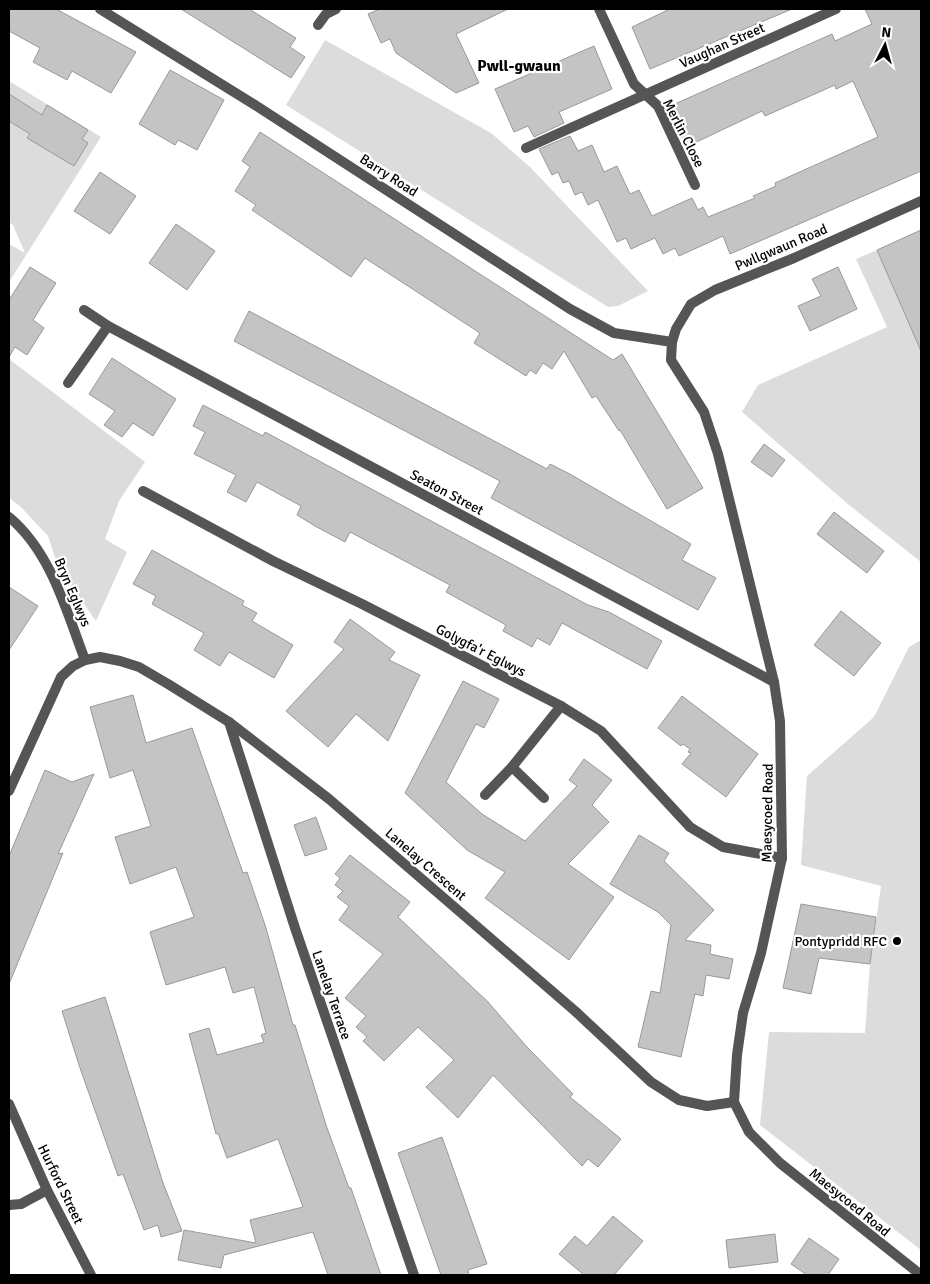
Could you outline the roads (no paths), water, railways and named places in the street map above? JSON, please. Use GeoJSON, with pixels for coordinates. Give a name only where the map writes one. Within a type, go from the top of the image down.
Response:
{"type":"FeatureCollection","features":[{"type":"Feature","properties":{"kind":"street","name":"Barry Road"},"geometry":{"type":"LineString","coordinates":[[100,9],[255,105],[570,309],[614,333],[672,342]]}},
{"type":"Feature","properties":{"kind":"street"},"geometry":{"type":"LineString","coordinates":[[318,25],[326,14],[336,9]]}},
{"type":"Feature","properties":{"kind":"street","name":"Merlin Close"},"geometry":{"type":"LineString","coordinates":[[599,9],[634,84],[658,106],[695,185]]}},
{"type":"Feature","properties":{"kind":"street","name":"Vaughan Street"},"geometry":{"type":"LineString","coordinates":[[526,148],[836,9]]}},
{"type":"Feature","properties":{"kind":"street","name":"Pwllgwaun Road"},"geometry":{"type":"LineString","coordinates":[[672,342],[676,328],[691,304],[715,290],[794,258],[921,201]]}},
{"type":"Feature","properties":{"kind":"street","name":"Seaton Street"},"geometry":{"type":"LineString","coordinates":[[84,310],[108,326],[774,682]]}},
{"type":"Feature","properties":{"kind":"street"},"geometry":{"type":"LineString","coordinates":[[68,383],[108,326]]}},
{"type":"Feature","properties":{"kind":"street","name":"Maesycoed Road"},"geometry":{"type":"LineString","coordinates":[[672,342],[671,360],[704,412],[718,454],[774,682],[780,721],[782,858],[763,944],[743,1013],[736,1055],[734,1102],[749,1132],[780,1163],[921,1275]]}},
{"type":"Feature","properties":{"kind":"street","name":"Golygfa'r Eglwys"},"geometry":{"type":"LineString","coordinates":[[143,491],[272,561],[362,604],[561,706],[602,731],[690,827],[723,847],[782,858]]}},
{"type":"Feature","properties":{"kind":"street","name":"Bryn Eglwys"},"geometry":{"type":"LineString","coordinates":[[9,517],[40,552],[56,584],[85,660]]}},
{"type":"Feature","properties":{"kind":"street","name":"Lanelay Crescent"},"geometry":{"type":"LineString","coordinates":[[85,660],[100,657],[139,668],[229,722],[336,805],[575,1011],[651,1082],[679,1100],[707,1106],[734,1102]]}},
{"type":"Feature","properties":{"kind":"street"},"geometry":{"type":"LineString","coordinates":[[9,791],[56,684],[73,666],[85,660]]}},
{"type":"Feature","properties":{"kind":"street"},"geometry":{"type":"LineString","coordinates":[[484,795],[512,767],[561,706]]}},
{"type":"Feature","properties":{"kind":"street","name":"Lanelay Terrace"},"geometry":{"type":"LineString","coordinates":[[229,722],[295,928],[414,1275]]}},
{"type":"Feature","properties":{"kind":"street"},"geometry":{"type":"LineString","coordinates":[[512,767],[544,798]]}},
{"type":"Feature","properties":{"kind":"street","name":"Hurford Street"},"geometry":{"type":"LineString","coordinates":[[9,1104],[47,1190],[90,1275]]}},
{"type":"Feature","properties":{"kind":"street"},"geometry":{"type":"LineString","coordinates":[[9,1205],[21,1204],[47,1190]]}},
{"type":"Feature","properties":{"kind":"place","name":"Pontypridd RFC"},"geometry":{"type":"Point","coordinates":[897,941]}},
{"type":"Feature","properties":{"kind":"district","name":"Pwll-gwaun"},"geometry":{"type":"Point","coordinates":[519,65]}}]}
